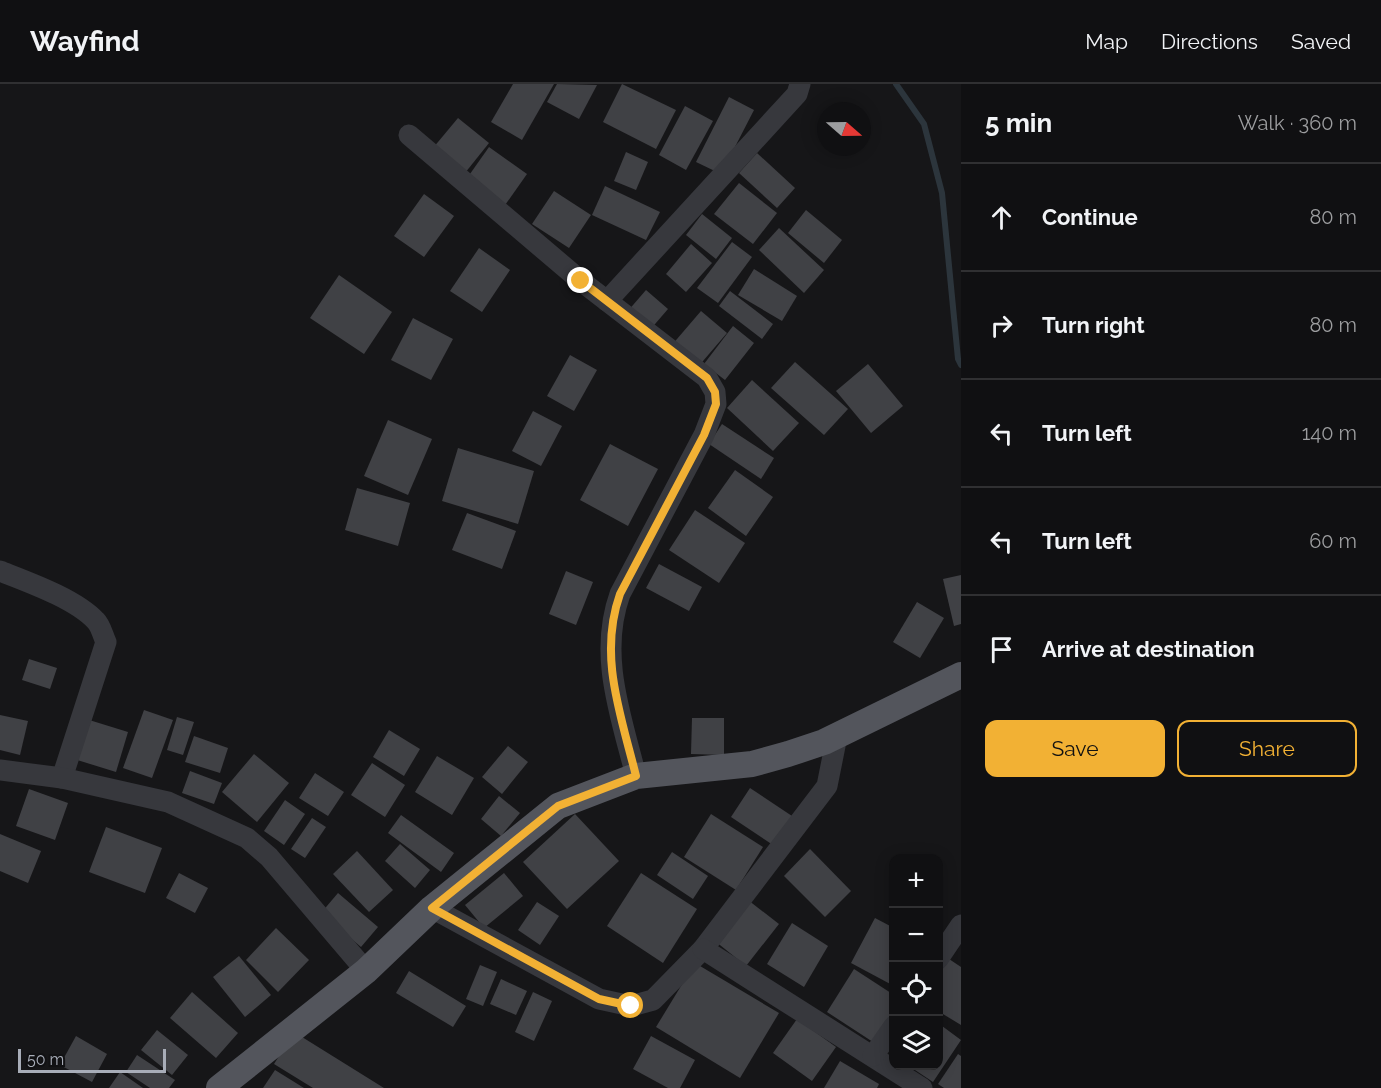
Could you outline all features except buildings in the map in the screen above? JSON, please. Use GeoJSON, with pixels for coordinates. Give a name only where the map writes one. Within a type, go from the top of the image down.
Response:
{"type":"FeatureCollection","features":[{"type":"Feature","properties":{"kind":"main road"},"geometry":{"type":"LineString","coordinates":[[219,1088],[366,971],[432,908],[558,806],[636,776],[752,764],[788,754],[837,736],[961,675]]}},
{"type":"Feature","properties":{"kind":"street"},"geometry":{"type":"LineString","coordinates":[[607,301],[797,94],[800,84]]}},
{"type":"Feature","properties":{"kind":"street"},"geometry":{"type":"LineString","coordinates":[[409,135],[607,301],[707,378],[715,392],[716,404],[704,435],[620,594],[612,616],[609,641],[612,678],[636,776]]}},
{"type":"Feature","properties":{"kind":"street"},"geometry":{"type":"LineString","coordinates":[[0,571],[30,583],[78,608],[97,622],[106,642],[62,778]]}},
{"type":"Feature","properties":{"kind":"street"},"geometry":{"type":"LineString","coordinates":[[432,908],[599,999],[613,1004],[631,1006],[653,1000],[703,949],[827,786],[837,736]]}},
{"type":"Feature","properties":{"kind":"street"},"geometry":{"type":"LineString","coordinates":[[0,770],[62,778],[168,802],[247,838],[269,857],[366,971]]}},
{"type":"Feature","properties":{"kind":"street"},"geometry":{"type":"LineString","coordinates":[[943,953],[961,926]]}},
{"type":"Feature","properties":{"kind":"street"},"geometry":{"type":"LineString","coordinates":[[703,949],[922,1088]]}},
{"type":"Feature","properties":{"kind":"street"},"geometry":{"type":"LineString","coordinates":[[873,1056],[889,1033]]}},
{"type":"Feature","properties":{"kind":"waterway"},"geometry":{"type":"LineString","coordinates":[[896,84],[924,124],[942,193],[958,359],[961,365]]}},
{"type":"Feature","properties":{"kind":"route"},"geometry":{"type":"LineString","coordinates":[[581,281],[707,378],[715,392],[716,404],[704,435],[620,594],[612,616],[609,641],[612,678],[636,776],[558,806],[432,908],[599,999],[613,1004],[631,1006]]}}]}
